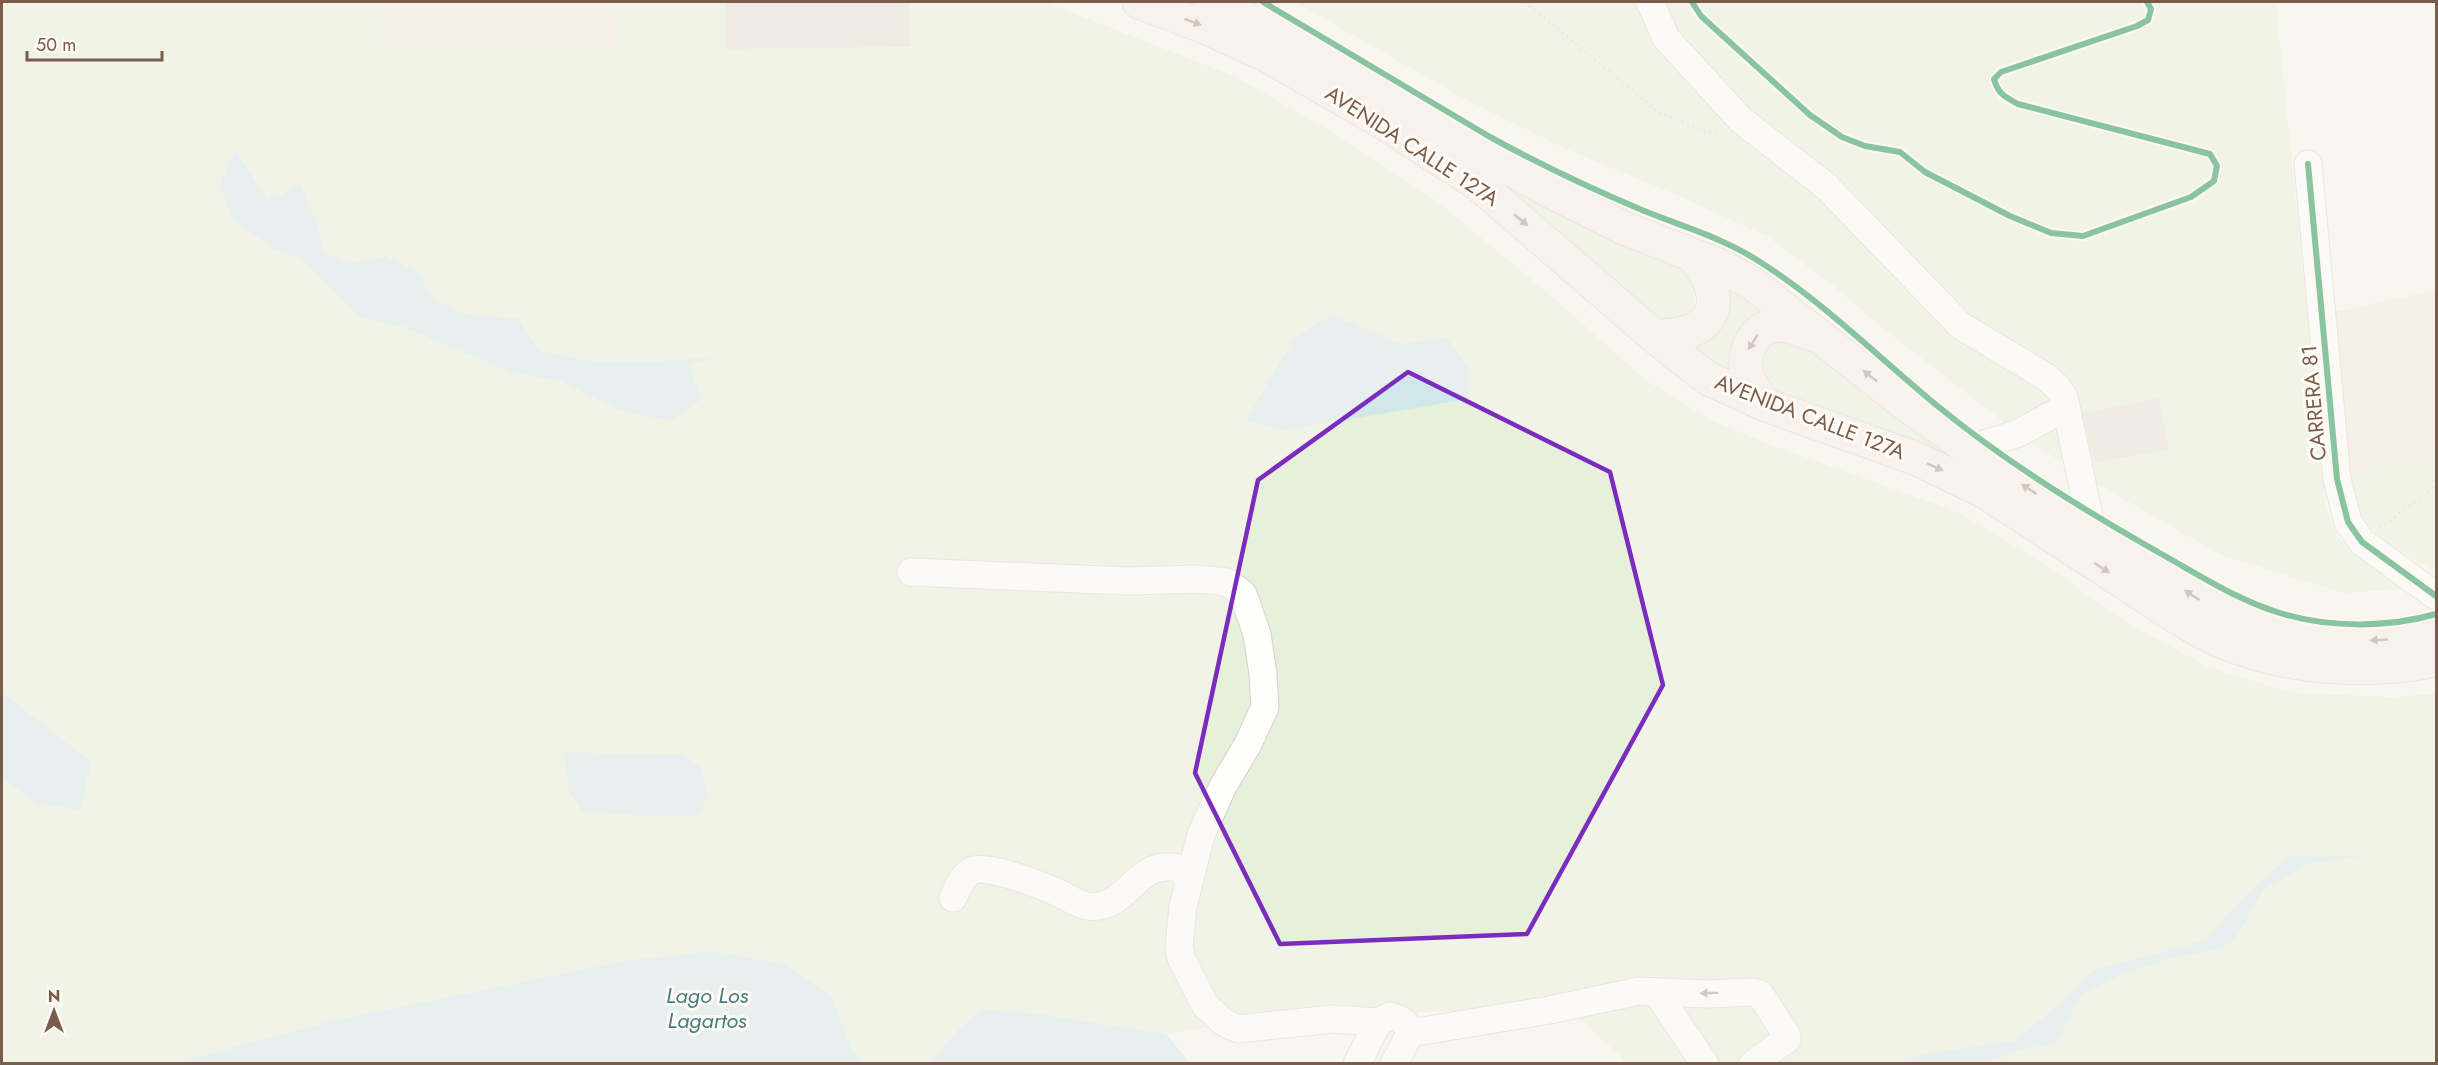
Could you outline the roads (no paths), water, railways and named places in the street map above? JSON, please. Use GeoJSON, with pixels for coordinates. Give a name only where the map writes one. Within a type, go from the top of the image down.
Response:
{"type":"FeatureCollection","features":[{"type":"Feature","properties":{"kind":"main road","name":"AVENIDA CALLE 127A"},"geometry":{"type":"LineString","coordinates":[[1139,2],[1207,28],[1266,55],[1379,120],[1467,177],[1654,336],[1707,378],[1766,405],[1872,442],[1956,477],[1985,492],[2175,616],[2220,641],[2253,652],[2319,664],[2354,667],[2390,666],[2436,660]]}},
{"type":"Feature","properties":{"kind":"main road","name":"AVENIDA CALLE 127A"},"geometry":{"type":"LineString","coordinates":[[1212,2],[1284,36],[1464,143],[1552,192],[1624,228],[1721,266],[1753,284],[1822,339],[1969,449],[2200,600],[2234,618],[2256,626],[2319,638],[2356,641],[2395,639],[2436,632]]}},
{"type":"Feature","properties":{"kind":"main road"},"geometry":{"type":"LineString","coordinates":[[1654,336],[1683,334],[1696,329],[1709,316],[1714,294],[1711,282],[1692,255]]}},
{"type":"Feature","properties":{"kind":"main road"},"geometry":{"type":"LineString","coordinates":[[1766,405],[1752,386],[1746,367],[1747,351],[1756,335],[1766,327],[1783,325],[1822,339]]}},
{"type":"Feature","properties":{"kind":"street"},"geometry":{"type":"LineString","coordinates":[[1650,2],[1666,38],[1741,120],[1827,187],[1961,326],[2046,377],[2058,388],[2064,397],[2092,530]]}},
{"type":"Feature","properties":{"kind":"street","name":"CARRERA 81"},"geometry":{"type":"LineString","coordinates":[[2308,165],[2337,479],[2348,522],[2362,542],[2436,596]]}},
{"type":"Feature","properties":{"kind":"street"},"geometry":{"type":"LineString","coordinates":[[1969,449],[2019,433],[2066,407]]}},
{"type":"Feature","properties":{"kind":"street"},"geometry":{"type":"LineString","coordinates":[[911,572],[1115,580],[1198,579],[1227,582],[1243,594],[1257,634],[1265,707],[1248,744],[1222,788],[1201,835],[1183,907],[1179,946],[1181,958],[1205,1005],[1223,1022],[1239,1029],[1333,1019],[1378,1022]]}},
{"type":"Feature","properties":{"kind":"street"},"geometry":{"type":"LineString","coordinates":[[953,898],[962,879],[971,871],[980,869],[1006,874],[1053,890],[1084,906],[1103,907],[1114,902],[1144,874],[1156,868],[1179,868],[1190,880]]}},
{"type":"Feature","properties":{"kind":"street"},"geometry":{"type":"LineString","coordinates":[[1410,1033],[1550,1010],[1639,991],[1657,993],[1753,992],[1760,994],[1787,1039],[1753,1064]]}},
{"type":"Feature","properties":{"kind":"street"},"geometry":{"type":"LineString","coordinates":[[1657,993],[1705,1064]]}},
{"type":"Feature","properties":{"kind":"street"},"geometry":{"type":"LineString","coordinates":[[1357,1064],[1378,1022],[1385,1017],[1397,1018],[1408,1026],[1410,1033],[1394,1064]]}},
{"type":"Feature","properties":{"kind":"water"},"geometry":{"type":"Polygon","coordinates":[[[235,150],[267,200],[282,195],[300,184],[319,229],[324,253],[350,264],[385,256],[417,272],[432,298],[467,315],[519,319],[539,351],[589,361],[661,361],[717,357],[689,364],[702,399],[670,421],[620,410],[560,381],[511,372],[404,327],[359,317],[301,258],[275,250],[233,219],[219,185],[235,150]]]}},
{"type":"Feature","properties":{"kind":"water"},"geometry":{"type":"Polygon","coordinates":[[[1332,315],[1401,344],[1447,338],[1468,367],[1468,399],[1285,430],[1246,420],[1295,337],[1332,315]]]}},
{"type":"Feature","properties":{"kind":"water"},"geometry":{"type":"Polygon","coordinates":[[[2,692],[91,762],[81,810],[36,803],[2,778],[2,692]]]}},
{"type":"Feature","properties":{"kind":"water"},"geometry":{"type":"Polygon","coordinates":[[[564,752],[682,755],[702,768],[708,796],[697,816],[642,816],[582,811],[569,791],[564,752]]]}},
{"type":"Feature","properties":{"kind":"water"},"geometry":{"type":"Polygon","coordinates":[[[2290,856],[2363,856],[2310,863],[2263,890],[2234,941],[2211,951],[2177,956],[2122,974],[2080,996],[2056,1044],[2023,1049],[1985,1063],[1898,1063],[1923,1054],[2015,1041],[2057,1006],[2094,970],[2206,940],[2242,898],[2290,856]]]}},
{"type":"Feature","properties":{"kind":"water","name":"Lago Los Lagartos"},"geometry":{"type":"Polygon","coordinates":[[[714,951],[786,965],[831,995],[853,1052],[865,1063],[175,1063],[335,1020],[625,961],[714,951]]]}},
{"type":"Feature","properties":{"kind":"water"},"geometry":{"type":"Polygon","coordinates":[[[981,1009],[1046,1015],[1166,1034],[1190,1063],[929,1063],[956,1032],[981,1009]]]}}]}
